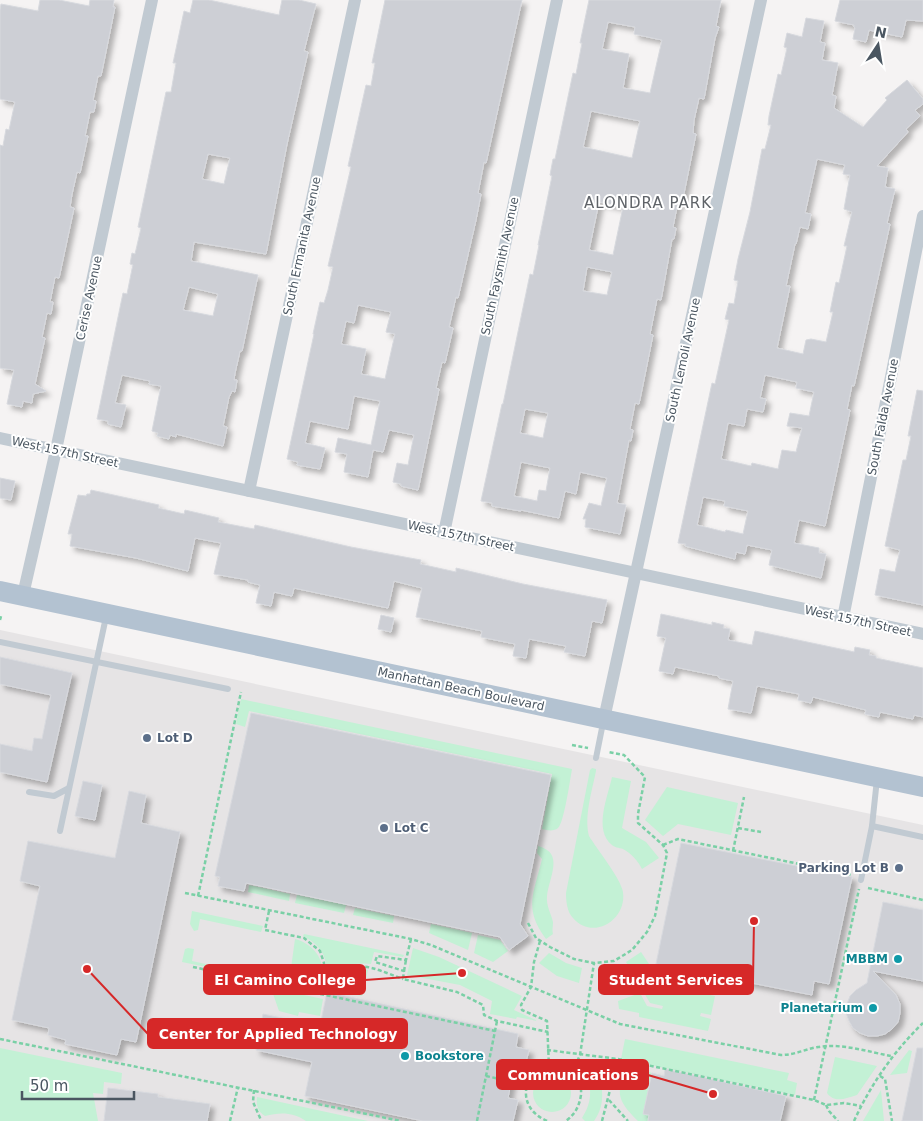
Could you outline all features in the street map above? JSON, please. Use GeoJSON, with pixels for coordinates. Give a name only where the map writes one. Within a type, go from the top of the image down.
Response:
{"type":"FeatureCollection","features":[{"type":"Feature","properties":{"kind":"main road","name":"Manhattan Beach Boulevard"},"geometry":{"type":"LineString","coordinates":[[0,591],[923,788]]}},
{"type":"Feature","properties":{"kind":"street","name":"Cerise Avenue"},"geometry":{"type":"LineString","coordinates":[[23,595],[56,450],[152,0]]}},
{"type":"Feature","properties":{"kind":"street","name":"South Ermanita Avenue"},"geometry":{"type":"LineString","coordinates":[[249,491],[355,0]]}},
{"type":"Feature","properties":{"kind":"street","name":"South Faysmith Avenue"},"geometry":{"type":"LineString","coordinates":[[444,533],[557,0]]}},
{"type":"Feature","properties":{"kind":"street","name":"South Lemoli Avenue"},"geometry":{"type":"LineString","coordinates":[[604,719],[761,0]]}},
{"type":"Feature","properties":{"kind":"street","name":"South Falda Avenue"},"geometry":{"type":"LineString","coordinates":[[842,618],[923,216]]}},
{"type":"Feature","properties":{"kind":"street","name":"West 157th Street"},"geometry":{"type":"LineString","coordinates":[[0,438],[923,634]]}},
{"type":"Feature","properties":{"kind":"lane"},"geometry":{"type":"LineString","coordinates":[[60,831],[107,613]]}},
{"type":"Feature","properties":{"kind":"lane"},"geometry":{"type":"LineString","coordinates":[[0,642],[228,689]]}},
{"type":"Feature","properties":{"kind":"lane"},"geometry":{"type":"LineString","coordinates":[[596,758],[604,719]]}},
{"type":"Feature","properties":{"kind":"lane"},"geometry":{"type":"LineString","coordinates":[[861,880],[872,826],[877,778]]}},
{"type":"Feature","properties":{"kind":"lane"},"geometry":{"type":"LineString","coordinates":[[29,792],[54,796],[69,788]]}},
{"type":"Feature","properties":{"kind":"lane"},"geometry":{"type":"LineString","coordinates":[[872,826],[923,837]]}},
{"type":"Feature","properties":{"kind":"path"},"geometry":{"type":"LineString","coordinates":[[198,896],[241,692]]}},
{"type":"Feature","properties":{"kind":"path"},"geometry":{"type":"LineString","coordinates":[[528,923],[536,938],[574,959],[594,963],[614,961],[632,950],[647,932],[655,916],[667,853],[664,845],[638,823],[645,777],[624,755]]}},
{"type":"Feature","properties":{"kind":"path"},"geometry":{"type":"LineString","coordinates":[[733,851],[744,797]]}},
{"type":"Feature","properties":{"kind":"path"},"geometry":{"type":"LineString","coordinates":[[738,828],[761,832]]}},
{"type":"Feature","properties":{"kind":"path"},"geometry":{"type":"LineString","coordinates":[[664,845],[678,839],[856,876],[869,888],[923,900]]}},
{"type":"Feature","properties":{"kind":"path"},"geometry":{"type":"LineString","coordinates":[[814,1100],[861,880]]}},
{"type":"Feature","properties":{"kind":"path"},"geometry":{"type":"LineString","coordinates":[[185,893],[412,939],[431,945],[620,1024],[781,1055],[793,1055],[819,1047],[826,1047],[848,1048],[892,1056]]}},
{"type":"Feature","properties":{"kind":"path"},"geometry":{"type":"LineString","coordinates":[[269,910],[265,930],[304,938],[314,945],[320,952],[324,963],[323,980]]}},
{"type":"Feature","properties":{"kind":"path"},"geometry":{"type":"LineString","coordinates":[[403,979],[412,939]]}},
{"type":"Feature","properties":{"kind":"path"},"geometry":{"type":"LineString","coordinates":[[540,940],[534,962],[531,987],[521,1005],[522,1010],[547,1021],[549,1067]]}},
{"type":"Feature","properties":{"kind":"path"},"geometry":{"type":"LineString","coordinates":[[404,971],[376,962],[377,956],[406,960]]}},
{"type":"Feature","properties":{"kind":"path"},"geometry":{"type":"LineString","coordinates":[[572,1073],[580,1055],[594,963]]}},
{"type":"Feature","properties":{"kind":"path"},"geometry":{"type":"LineString","coordinates":[[314,993],[323,980],[333,973],[356,965],[369,967],[403,979],[457,992],[483,1005],[484,1015],[497,1021],[548,1032]]}},
{"type":"Feature","properties":{"kind":"path"},"geometry":{"type":"LineString","coordinates":[[193,967],[495,1032]]}},
{"type":"Feature","properties":{"kind":"path"},"geometry":{"type":"LineString","coordinates":[[477,1121],[497,1021]]}},
{"type":"Feature","properties":{"kind":"path"},"geometry":{"type":"LineString","coordinates":[[854,1121],[861,1106],[892,1056],[903,1042],[923,1023]]}},
{"type":"Feature","properties":{"kind":"path"},"geometry":{"type":"LineString","coordinates":[[0,1039],[401,1121]]}},
{"type":"Feature","properties":{"kind":"path"},"geometry":{"type":"LineString","coordinates":[[548,1050],[618,1059],[814,1100],[826,1105],[844,1104],[861,1106]]}},
{"type":"Feature","properties":{"kind":"path"},"geometry":{"type":"LineString","coordinates":[[578,1080],[618,1059]]}},
{"type":"Feature","properties":{"kind":"path"},"geometry":{"type":"LineString","coordinates":[[602,1121],[618,1059]]}},
{"type":"Feature","properties":{"kind":"path"},"geometry":{"type":"LineString","coordinates":[[546,1121],[539,1120],[528,1104],[526,1095],[527,1086],[532,1077],[540,1070],[549,1067],[561,1068],[572,1073],[578,1080],[581,1091],[580,1104],[574,1115],[566,1121]]}},
{"type":"Feature","properties":{"kind":"path"},"geometry":{"type":"LineString","coordinates":[[486,1076],[527,1086]]}},
{"type":"Feature","properties":{"kind":"path"},"geometry":{"type":"LineString","coordinates":[[880,1076],[885,1079],[892,1121]]}},
{"type":"Feature","properties":{"kind":"path"},"geometry":{"type":"LineString","coordinates":[[230,1121],[238,1087]]}},
{"type":"Feature","properties":{"kind":"path"},"geometry":{"type":"LineString","coordinates":[[254,1090],[253,1102],[261,1120]]}},
{"type":"Feature","properties":{"kind":"path"},"geometry":{"type":"LineString","coordinates":[[609,1099],[628,1121]]}},
{"type":"Feature","properties":{"kind":"path"},"geometry":{"type":"LineString","coordinates":[[826,1105],[838,1121]]}},
{"type":"Feature","properties":{"kind":"shaded area"},"geometry":{"type":"Polygon","coordinates":[[[0,630],[923,825],[923,1121],[0,1121],[0,630]]]}},
{"type":"Feature","properties":{"kind":"green space"},"geometry":{"type":"Polygon","coordinates":[[[241,699],[572,769],[565,810],[560,824],[554,830],[542,829],[552,774],[249,711],[245,727],[236,724],[241,699]]]}},
{"type":"Feature","properties":{"kind":"green space"},"geometry":{"type":"Polygon","coordinates":[[[592,768],[596,769],[596,771],[587,820],[589,836],[621,886],[623,902],[620,911],[614,919],[599,927],[590,928],[581,925],[571,916],[567,906],[566,893],[590,770],[592,768]]]}},
{"type":"Feature","properties":{"kind":"green space"},"geometry":{"type":"Polygon","coordinates":[[[612,777],[631,781],[622,828],[646,842],[659,858],[642,869],[629,853],[612,845],[606,839],[603,831],[603,812],[612,777]]]}},
{"type":"Feature","properties":{"kind":"green space"},"geometry":{"type":"Polygon","coordinates":[[[667,787],[738,803],[731,835],[678,824],[663,836],[645,820],[667,787]]]}},
{"type":"Feature","properties":{"kind":"green space"},"geometry":{"type":"Polygon","coordinates":[[[538,846],[546,849],[551,854],[553,860],[547,900],[553,922],[553,934],[546,939],[535,918],[532,900],[542,859],[537,853],[538,846]]]}},
{"type":"Feature","properties":{"kind":"green space"},"geometry":{"type":"Polygon","coordinates":[[[249,885],[290,894],[289,901],[248,892],[249,885]]]}},
{"type":"Feature","properties":{"kind":"green space"},"geometry":{"type":"Polygon","coordinates":[[[297,895],[346,905],[344,913],[295,903],[297,895]]]}},
{"type":"Feature","properties":{"kind":"green space"},"geometry":{"type":"Polygon","coordinates":[[[355,908],[394,916],[393,923],[353,915],[355,908]]]}},
{"type":"Feature","properties":{"kind":"green space"},"geometry":{"type":"Polygon","coordinates":[[[192,911],[263,926],[261,932],[200,919],[198,930],[194,931],[190,924],[192,911]]]}},
{"type":"Feature","properties":{"kind":"green space"},"geometry":{"type":"Polygon","coordinates":[[[431,924],[472,933],[468,950],[429,933],[431,924]]]}},
{"type":"Feature","properties":{"kind":"green space"},"geometry":{"type":"Polygon","coordinates":[[[304,934],[404,955],[403,957],[374,952],[371,964],[348,965],[326,974],[324,956],[314,943],[303,936],[304,934]]]}},
{"type":"Feature","properties":{"kind":"green space"},"geometry":{"type":"Polygon","coordinates":[[[478,935],[500,940],[508,951],[493,962],[474,953],[478,935]]]}},
{"type":"Feature","properties":{"kind":"green space"},"geometry":{"type":"Polygon","coordinates":[[[295,939],[310,947],[320,959],[322,966],[321,974],[318,982],[312,989],[182,962],[185,949],[194,949],[192,961],[265,977],[268,965],[281,967],[279,979],[286,980],[291,968],[295,939]]]}},
{"type":"Feature","properties":{"kind":"green space"},"geometry":{"type":"Polygon","coordinates":[[[413,948],[439,957],[522,996],[514,1010],[538,1021],[490,1014],[492,1001],[460,985],[407,975],[413,948]]]}},
{"type":"Feature","properties":{"kind":"green space"},"geometry":{"type":"Polygon","coordinates":[[[641,952],[649,964],[633,974],[626,962],[641,952]]]}},
{"type":"Feature","properties":{"kind":"green space"},"geometry":{"type":"Polygon","coordinates":[[[549,953],[566,963],[582,968],[579,983],[557,976],[539,963],[549,953]]]}},
{"type":"Feature","properties":{"kind":"green space"},"geometry":{"type":"Polygon","coordinates":[[[617,965],[621,980],[603,984],[600,969],[617,965]]]}},
{"type":"Feature","properties":{"kind":"green space"},"geometry":{"type":"Polygon","coordinates":[[[358,968],[368,970],[362,996],[323,988],[329,980],[338,974],[358,968]]]}},
{"type":"Feature","properties":{"kind":"green space"},"geometry":{"type":"Polygon","coordinates":[[[664,978],[671,987],[715,996],[711,1015],[701,1013],[700,1016],[711,1019],[708,1031],[639,1017],[639,1013],[619,1009],[618,1001],[640,993],[647,1006],[662,1009],[663,1006],[650,1003],[643,991],[664,978]]]}},
{"type":"Feature","properties":{"kind":"green space"},"geometry":{"type":"Polygon","coordinates":[[[271,988],[323,999],[320,1016],[299,1012],[298,1016],[279,1011],[271,988]]]}},
{"type":"Feature","properties":{"kind":"green space"},"geometry":{"type":"Polygon","coordinates":[[[625,1039],[789,1073],[787,1080],[797,1083],[795,1095],[621,1059],[625,1039]]]}},
{"type":"Feature","properties":{"kind":"green space"},"geometry":{"type":"Polygon","coordinates":[[[0,1048],[122,1073],[121,1084],[104,1082],[103,1094],[93,1093],[98,1121],[0,1121],[0,1048]]]}},
{"type":"Feature","properties":{"kind":"green space"},"geometry":{"type":"Polygon","coordinates":[[[909,1050],[912,1051],[907,1073],[890,1075],[909,1050]]]}},
{"type":"Feature","properties":{"kind":"green space"},"geometry":{"type":"Polygon","coordinates":[[[835,1057],[877,1066],[857,1095],[845,1099],[837,1099],[827,1093],[835,1057]]]}},
{"type":"Feature","properties":{"kind":"green space"},"geometry":{"type":"Polygon","coordinates":[[[647,1071],[652,1073],[643,1114],[649,1115],[648,1121],[638,1121],[624,1105],[621,1099],[620,1088],[627,1074],[647,1071]]]}},
{"type":"Feature","properties":{"kind":"green space"},"geometry":{"type":"Polygon","coordinates":[[[552,1074],[566,1079],[571,1093],[566,1107],[552,1112],[538,1107],[533,1093],[538,1079],[552,1074]]]}},
{"type":"Feature","properties":{"kind":"green space"},"geometry":{"type":"Polygon","coordinates":[[[600,1079],[602,1090],[601,1106],[594,1121],[585,1121],[582,1118],[589,1101],[589,1083],[600,1079]]]}},
{"type":"Feature","properties":{"kind":"green space"},"geometry":{"type":"Polygon","coordinates":[[[881,1090],[884,1121],[863,1121],[881,1090]]]}},
{"type":"Feature","properties":{"kind":"green space"},"geometry":{"type":"Polygon","coordinates":[[[257,1097],[368,1121],[306,1121],[286,1114],[265,1116],[258,1108],[257,1097]]]}},
{"type":"Feature","properties":{"kind":"building"},"geometry":{"type":"Polygon","coordinates":[[[40,0],[59,0],[89,6],[90,0],[114,0],[113,7],[115,7],[101,76],[98,76],[93,100],[96,101],[94,112],[90,112],[85,136],[88,136],[80,173],[77,172],[72,194],[70,207],[74,208],[59,278],[55,277],[50,302],[53,302],[51,314],[47,313],[42,337],[45,338],[35,384],[46,391],[33,394],[32,403],[23,401],[22,407],[7,404],[14,370],[0,368],[0,145],[3,146],[6,129],[9,130],[15,102],[0,99],[0,10],[1,4],[38,11],[40,0]]]}},
{"type":"Feature","properties":{"kind":"building"},"geometry":{"type":"Polygon","coordinates":[[[193,0],[209,0],[279,15],[282,0],[299,0],[316,4],[304,51],[308,52],[287,144],[266,254],[194,242],[191,261],[258,275],[242,351],[240,351],[235,373],[234,380],[237,380],[235,392],[232,391],[229,397],[223,426],[227,427],[223,446],[176,434],[176,437],[170,435],[169,439],[157,436],[158,433],[152,431],[161,386],[149,384],[150,381],[122,375],[115,403],[126,405],[121,427],[108,424],[108,421],[97,419],[123,293],[127,294],[133,265],[130,264],[132,253],[135,254],[141,228],[138,227],[166,92],[171,92],[176,63],[173,63],[184,11],[190,13],[193,0]],[[208,154],[202,179],[224,184],[230,158],[208,154]],[[189,287],[183,310],[213,316],[218,294],[189,287]]]}},
{"type":"Feature","properties":{"kind":"building"},"geometry":{"type":"Polygon","coordinates":[[[385,0],[522,0],[486,163],[484,162],[478,193],[481,194],[476,220],[458,298],[456,297],[449,327],[453,328],[445,363],[442,362],[436,388],[439,389],[418,490],[393,482],[397,463],[408,465],[414,435],[389,430],[383,452],[373,450],[368,477],[344,472],[347,454],[335,452],[338,438],[371,445],[380,401],[354,396],[348,429],[310,421],[305,443],[325,448],[320,469],[297,465],[298,462],[287,459],[320,302],[324,303],[333,267],[328,266],[351,167],[348,166],[366,85],[371,86],[375,63],[372,63],[385,0]],[[358,305],[354,323],[346,321],[341,344],[366,349],[361,374],[385,379],[395,334],[386,332],[391,312],[358,305]]]}},
{"type":"Feature","properties":{"kind":"building"},"geometry":{"type":"Polygon","coordinates":[[[589,0],[721,0],[716,26],[719,27],[715,38],[704,99],[699,98],[694,120],[693,133],[696,134],[682,203],[678,202],[673,227],[676,228],[674,239],[672,239],[661,300],[657,299],[650,334],[653,335],[639,404],[635,403],[630,429],[633,430],[631,441],[629,440],[617,503],[626,505],[620,534],[585,527],[586,519],[583,519],[589,503],[601,506],[607,478],[580,472],[576,494],[565,491],[559,518],[492,506],[492,503],[481,501],[530,274],[533,275],[552,176],[550,175],[553,159],[555,159],[573,73],[576,74],[582,43],[580,43],[589,0]],[[608,22],[602,49],[629,54],[623,88],[650,93],[662,40],[634,34],[635,27],[608,22]],[[591,111],[583,147],[632,158],[640,121],[591,111]],[[599,202],[589,250],[613,255],[623,207],[599,202]],[[587,267],[583,291],[607,295],[612,272],[587,267]],[[525,409],[520,433],[543,438],[548,413],[525,409]],[[521,462],[514,496],[537,501],[539,490],[546,491],[550,468],[521,462]]]}},
{"type":"Feature","properties":{"kind":"building"},"geometry":{"type":"Polygon","coordinates":[[[840,0],[923,0],[923,21],[906,20],[902,37],[869,30],[866,42],[853,39],[854,25],[835,21],[840,0]]]}},
{"type":"Feature","properties":{"kind":"building"},"geometry":{"type":"Polygon","coordinates":[[[806,18],[824,21],[820,42],[825,43],[822,60],[838,63],[832,95],[836,96],[834,108],[863,127],[887,100],[885,98],[907,80],[923,99],[923,104],[915,110],[920,116],[906,129],[908,132],[877,166],[888,168],[885,187],[895,189],[887,223],[890,224],[854,386],[852,385],[847,409],[850,410],[825,526],[799,520],[794,543],[819,548],[819,553],[826,554],[821,578],[769,565],[772,550],[747,545],[745,554],[736,552],[735,559],[678,543],[712,383],[715,384],[729,320],[725,319],[729,303],[734,304],[738,281],[734,280],[738,259],[750,212],[762,149],[765,149],[771,125],[768,125],[769,116],[778,74],[781,75],[787,48],[784,47],[787,33],[802,37],[806,18]],[[817,159],[805,213],[811,214],[808,229],[800,227],[795,244],[786,286],[790,286],[777,348],[803,354],[806,340],[826,342],[833,312],[830,312],[836,282],[839,283],[847,246],[844,246],[852,212],[844,209],[850,175],[843,174],[845,165],[817,159]],[[765,375],[760,398],[766,399],[763,412],[747,409],[744,426],[728,423],[721,459],[751,466],[752,463],[778,469],[782,450],[796,452],[802,428],[787,426],[790,413],[809,416],[814,392],[796,388],[797,382],[765,375]],[[703,497],[697,525],[743,534],[748,511],[724,506],[725,501],[703,497]]]}},
{"type":"Feature","properties":{"kind":"building"},"geometry":{"type":"Polygon","coordinates":[[[917,390],[923,391],[923,605],[875,595],[880,569],[895,572],[900,550],[885,546],[903,460],[906,460],[911,436],[908,436],[917,390]]]}},
{"type":"Feature","properties":{"kind":"building"},"geometry":{"type":"Polygon","coordinates":[[[0,478],[15,481],[11,500],[0,498],[0,478]]]}},
{"type":"Feature","properties":{"kind":"building"},"geometry":{"type":"Polygon","coordinates":[[[91,490],[159,505],[158,508],[184,514],[185,510],[219,518],[218,522],[254,529],[255,525],[351,547],[421,560],[420,564],[456,572],[456,568],[523,584],[607,600],[602,623],[592,621],[585,656],[564,652],[566,646],[529,639],[526,658],[513,656],[515,644],[481,637],[482,631],[416,617],[422,588],[394,581],[388,608],[294,588],[292,596],[274,592],[271,606],[256,603],[260,585],[248,582],[248,580],[214,574],[221,543],[195,538],[188,571],[136,558],[70,546],[72,534],[68,534],[78,495],[86,496],[90,494],[91,490]]]}},
{"type":"Feature","properties":{"kind":"building"},"geometry":{"type":"Polygon","coordinates":[[[661,614],[712,625],[712,622],[724,625],[723,628],[730,629],[728,640],[752,645],[755,631],[854,652],[855,647],[870,650],[869,655],[876,656],[876,658],[923,668],[923,717],[914,715],[913,719],[880,712],[879,717],[865,714],[866,710],[813,697],[811,703],[798,700],[799,694],[757,686],[751,713],[728,709],[733,681],[719,678],[719,676],[675,667],[673,674],[659,671],[666,638],[657,636],[661,614]]]}},
{"type":"Feature","properties":{"kind":"building"},"geometry":{"type":"Polygon","coordinates":[[[381,615],[394,618],[391,632],[378,629],[381,615]]]}},
{"type":"Feature","properties":{"kind":"building"},"geometry":{"type":"Polygon","coordinates":[[[0,657],[72,673],[47,782],[0,772],[0,744],[32,751],[34,738],[42,739],[51,695],[0,684],[0,657]]]}},
{"type":"Feature","properties":{"kind":"building","name":"Lot C"},"geometry":{"type":"Polygon","coordinates":[[[251,713],[551,775],[520,924],[528,936],[509,950],[500,937],[246,883],[244,891],[218,886],[220,877],[215,876],[251,713]]]}},
{"type":"Feature","properties":{"kind":"building"},"geometry":{"type":"Polygon","coordinates":[[[83,781],[102,785],[95,820],[75,816],[83,781]]]}},
{"type":"Feature","properties":{"kind":"building"},"geometry":{"type":"Polygon","coordinates":[[[129,791],[146,795],[141,823],[180,832],[136,1042],[121,1039],[117,1055],[65,1044],[66,1040],[48,1035],[49,1028],[12,1020],[40,886],[20,881],[28,841],[115,858],[129,791]]]}},
{"type":"Feature","properties":{"kind":"building"},"geometry":{"type":"Polygon","coordinates":[[[681,843],[852,877],[829,984],[814,981],[812,995],[656,964],[681,843]]]}},
{"type":"Feature","properties":{"kind":"building"},"geometry":{"type":"Polygon","coordinates":[[[883,902],[923,910],[923,981],[873,971],[896,995],[900,1004],[900,1013],[898,1022],[892,1029],[885,1034],[868,1036],[853,1028],[846,1013],[847,1004],[850,996],[867,983],[883,902]]]}},
{"type":"Feature","properties":{"kind":"building","name":"Bookstore"},"geometry":{"type":"Polygon","coordinates":[[[327,992],[518,1034],[516,1047],[529,1050],[524,1070],[514,1068],[508,1098],[518,1100],[513,1121],[423,1121],[305,1096],[312,1062],[256,1050],[263,1014],[320,1026],[327,992]]]}},
{"type":"Feature","properties":{"kind":"building"},"geometry":{"type":"Polygon","coordinates":[[[917,1048],[923,1048],[923,1121],[902,1121],[917,1048]]]}},
{"type":"Feature","properties":{"kind":"building"},"geometry":{"type":"Polygon","coordinates":[[[665,1069],[786,1096],[780,1121],[648,1121],[649,1115],[643,1114],[652,1073],[664,1076],[665,1069]]]}},
{"type":"Feature","properties":{"kind":"building"},"geometry":{"type":"Polygon","coordinates":[[[108,1088],[158,1094],[158,1097],[210,1104],[207,1121],[104,1121],[108,1088]]]}},
{"type":"Feature","properties":{"kind":"place","name":"Lot D"},"geometry":{"type":"Point","coordinates":[147,738]}},
{"type":"Feature","properties":{"kind":"place","name":"Lot C"},"geometry":{"type":"Point","coordinates":[384,828]}},
{"type":"Feature","properties":{"kind":"place","name":"Parking Lot B"},"geometry":{"type":"Point","coordinates":[899,868]}},
{"type":"Feature","properties":{"kind":"place","name":"Student Services"},"geometry":{"type":"Point","coordinates":[754,921]}},
{"type":"Feature","properties":{"kind":"place","name":"MBBM"},"geometry":{"type":"Point","coordinates":[898,959]}},
{"type":"Feature","properties":{"kind":"place","name":"Center for Applied Technology"},"geometry":{"type":"Point","coordinates":[87,969]}},
{"type":"Feature","properties":{"kind":"place","name":"El Camino College"},"geometry":{"type":"Point","coordinates":[462,973]}},
{"type":"Feature","properties":{"kind":"place","name":"Planetarium"},"geometry":{"type":"Point","coordinates":[873,1008]}},
{"type":"Feature","properties":{"kind":"place","name":"Bookstore"},"geometry":{"type":"Point","coordinates":[405,1056]}},
{"type":"Feature","properties":{"kind":"place","name":"Communications"},"geometry":{"type":"Point","coordinates":[713,1094]}},
{"type":"Feature","properties":{"kind":"district","name":"ALONDRA PARK"},"geometry":{"type":"Point","coordinates":[648,203]}}]}
